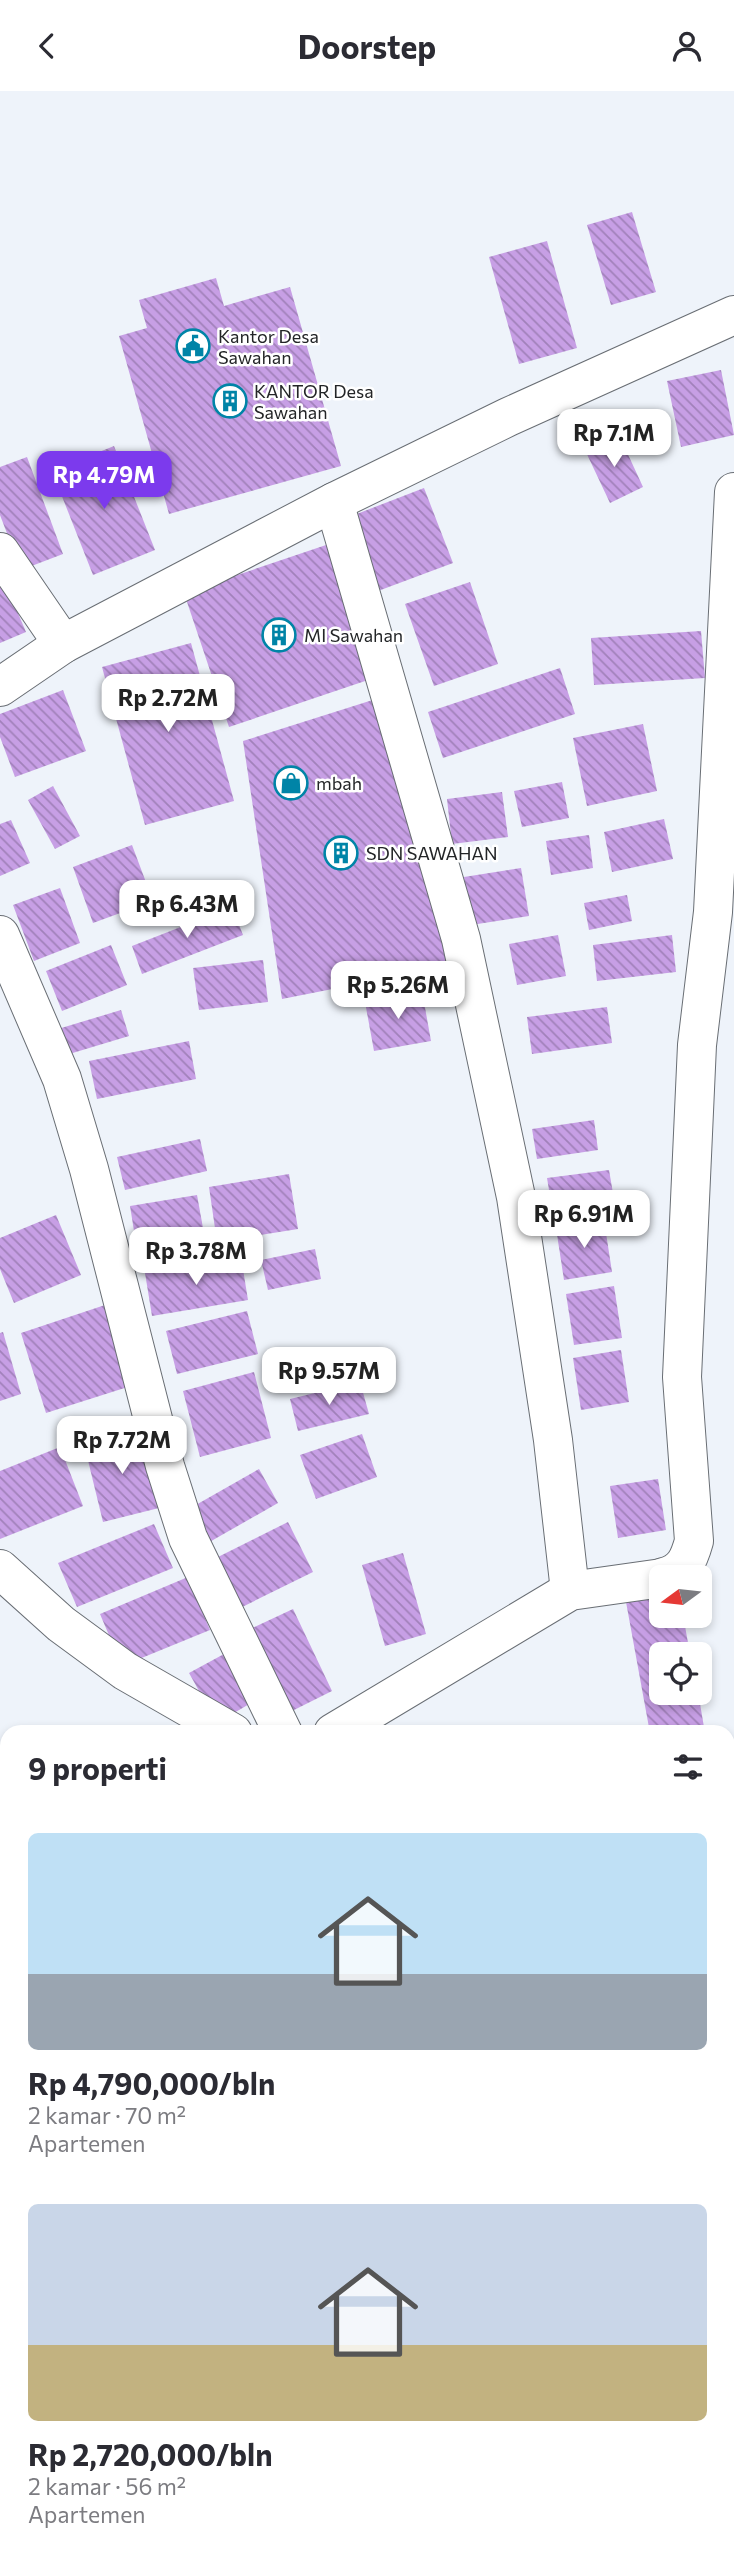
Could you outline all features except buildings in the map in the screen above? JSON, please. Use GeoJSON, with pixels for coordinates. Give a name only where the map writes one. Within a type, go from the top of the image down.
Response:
{"type":"FeatureCollection","features":[{"type":"Feature","properties":{"kind":"street"},"geometry":{"type":"LineString","coordinates":[[0,687],[63,643],[334,502],[508,417],[734,315]]}},
{"type":"Feature","properties":{"kind":"street"},"geometry":{"type":"LineString","coordinates":[[684,1565],[694,1541],[682,1377],[697,1045],[713,912],[734,492]]}},
{"type":"Feature","properties":{"kind":"street"},"geometry":{"type":"LineString","coordinates":[[334,502],[461,939],[516,1197],[552,1440],[570,1591]]}},
{"type":"Feature","properties":{"kind":"street"},"geometry":{"type":"LineString","coordinates":[[0,552],[63,643]]}},
{"type":"Feature","properties":{"kind":"street"},"geometry":{"type":"LineString","coordinates":[[0,935],[62,1079],[89,1169],[165,1466],[188,1538],[279,1725]]}},
{"type":"Feature","properties":{"kind":"street"},"geometry":{"type":"LineString","coordinates":[[0,1569],[61,1624],[125,1671],[219,1725]]}},
{"type":"Feature","properties":{"kind":"street"},"geometry":{"type":"LineString","coordinates":[[346,1725],[570,1591],[649,1579]]}},
{"type":"Feature","properties":{"kind":"place","name":"Kantor Desa Sawahan"},"geometry":{"type":"Point","coordinates":[193,346]}},
{"type":"Feature","properties":{"kind":"place","name":"KANTOR Desa Sawahan"},"geometry":{"type":"Point","coordinates":[230,401]}},
{"type":"Feature","properties":{"kind":"place","name":"MI Sawahan"},"geometry":{"type":"Point","coordinates":[279,635]}},
{"type":"Feature","properties":{"kind":"place","name":"mbah"},"geometry":{"type":"Point","coordinates":[291,783]}},
{"type":"Feature","properties":{"kind":"place","name":"SDN SAWAHAN"},"geometry":{"type":"Point","coordinates":[341,853]}}]}
